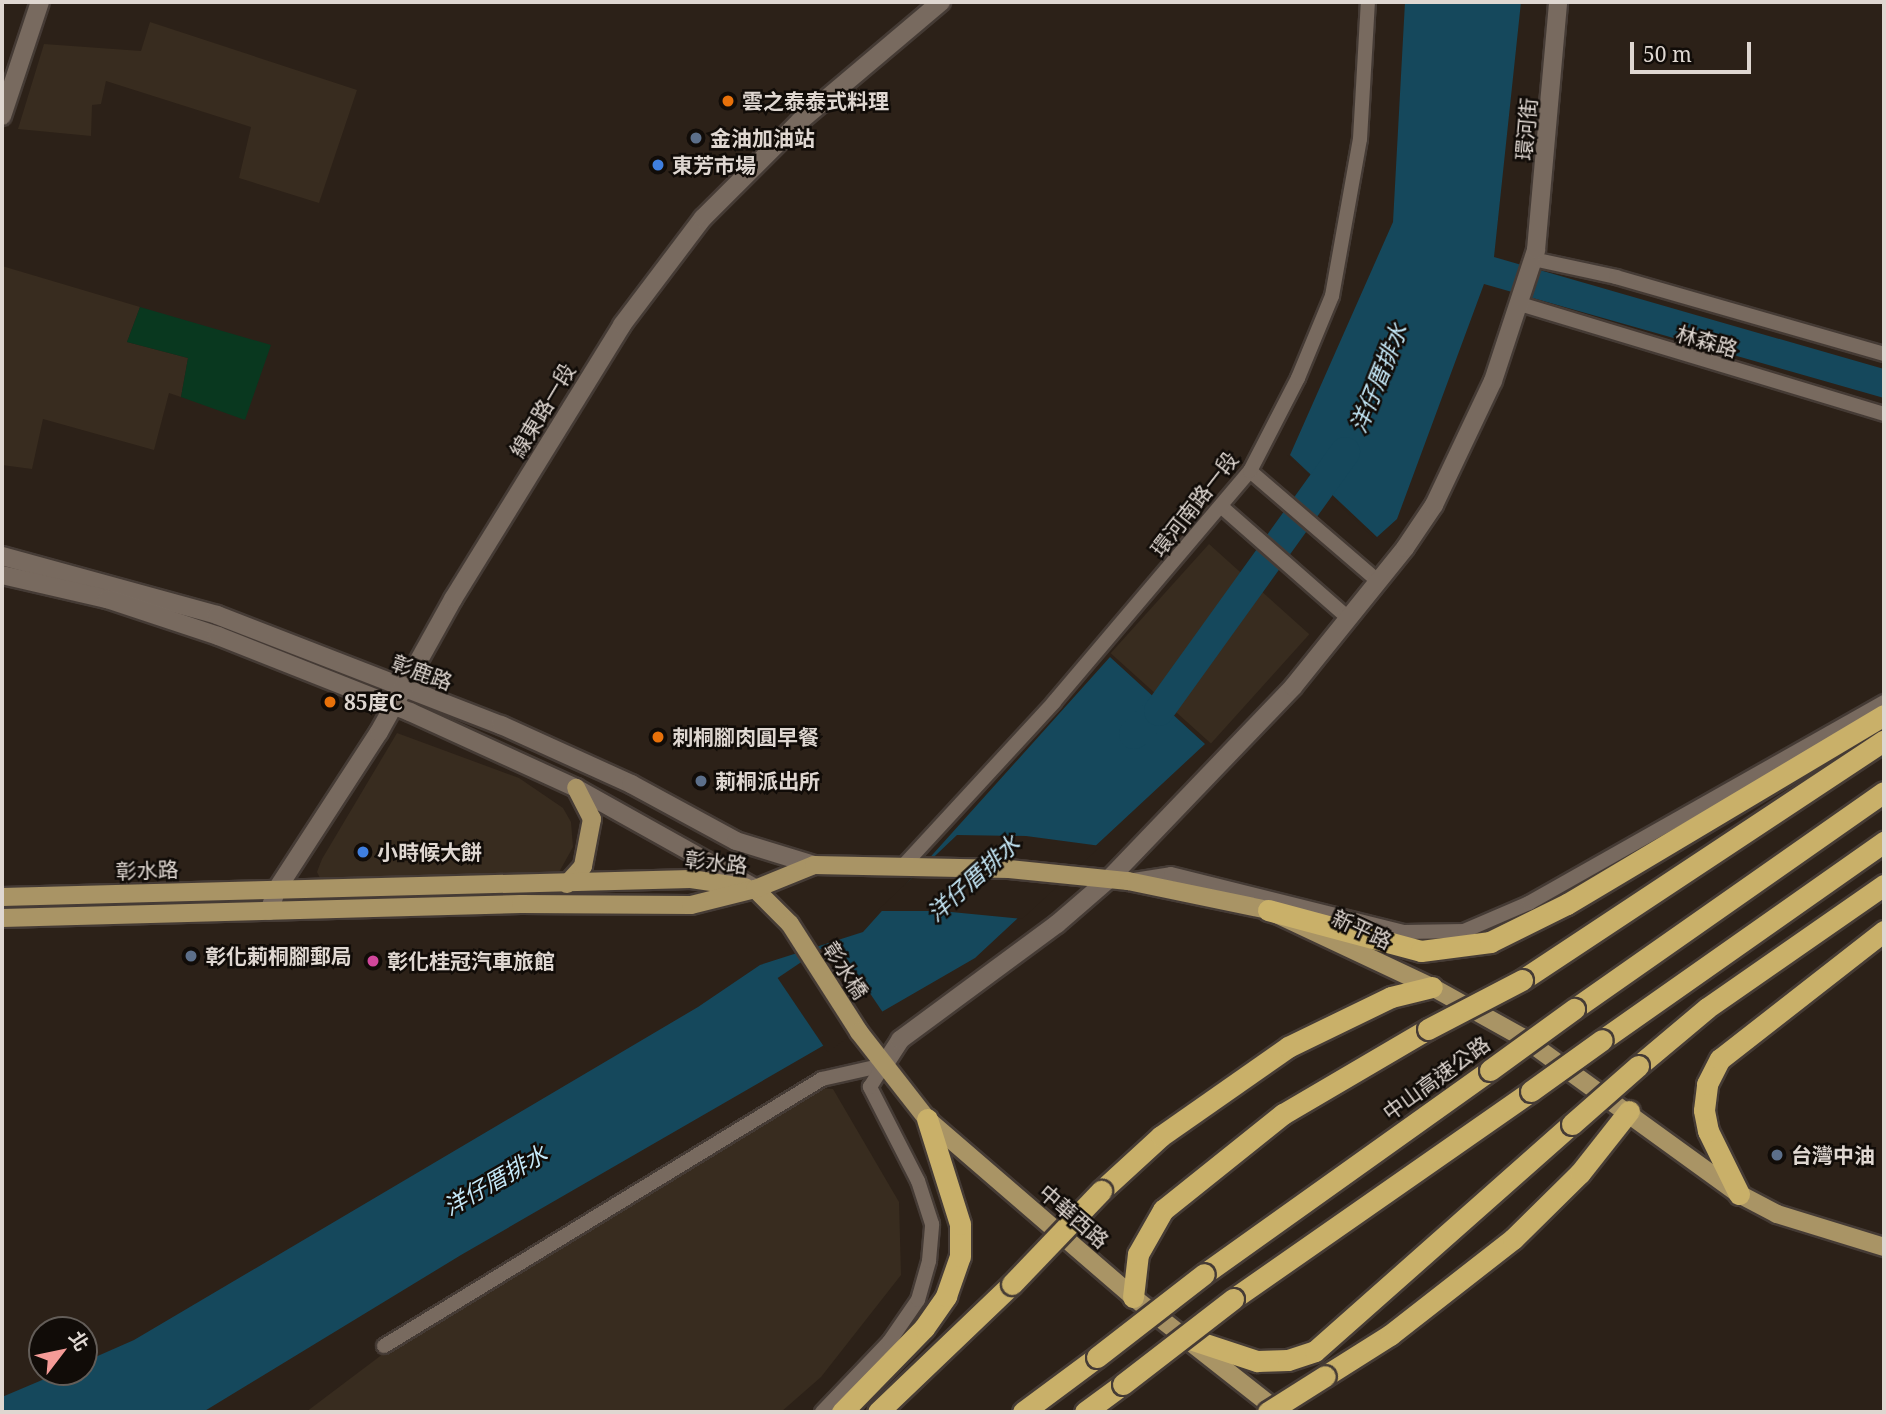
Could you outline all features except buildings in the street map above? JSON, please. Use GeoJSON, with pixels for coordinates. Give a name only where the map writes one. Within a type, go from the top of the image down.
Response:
{"type":"FeatureCollection","features":[{"type":"Feature","properties":{"kind":"highway"},"geometry":{"type":"LineString","coordinates":[[1268,910],[1421,951],[1490,942],[1567,904],[1884,715]]}},
{"type":"Feature","properties":{"kind":"highway"},"geometry":{"type":"LineString","coordinates":[[1133,1297],[1138,1254],[1163,1210],[1283,1114],[1428,1029],[1522,980],[1884,740]]}},
{"type":"Feature","properties":{"kind":"highway","name":"中山高速公路"},"geometry":{"type":"LineString","coordinates":[[1023,1412],[1204,1274],[1574,1009],[1884,792]]}},
{"type":"Feature","properties":{"kind":"highway"},"geometry":{"type":"LineString","coordinates":[[1085,1412],[1233,1299],[1884,842]]}},
{"type":"Feature","properties":{"kind":"highway"},"geometry":{"type":"LineString","coordinates":[[1190,1339],[1257,1361],[1288,1360],[1315,1351],[1707,1008],[1884,884]]}},
{"type":"Feature","properties":{"kind":"highway"},"geometry":{"type":"LineString","coordinates":[[1739,1194],[1708,1131],[1704,1110],[1707,1084],[1720,1059],[1884,930]]}},
{"type":"Feature","properties":{"kind":"highway"},"geometry":{"type":"LineString","coordinates":[[878,1412],[1012,1284],[1101,1191],[1161,1136],[1288,1047],[1391,997],[1432,987]]}},
{"type":"Feature","properties":{"kind":"highway"},"geometry":{"type":"LineString","coordinates":[[1268,1412],[1390,1335],[1513,1239],[1580,1173],[1629,1111]]}},
{"type":"Feature","properties":{"kind":"highway"},"geometry":{"type":"LineString","coordinates":[[842,1412],[924,1328],[946,1296],[960,1256],[960,1224],[927,1119]]}},
{"type":"Feature","properties":{"kind":"main road"},"geometry":{"type":"LineString","coordinates":[[2,116],[40,2]]}},
{"type":"Feature","properties":{"kind":"main road","name":"線東路一段"},"geometry":{"type":"LineString","coordinates":[[269,911],[276,889],[392,706],[597,364],[702,218],[819,103],[941,2]]}},
{"type":"Feature","properties":{"kind":"main road","name":"環河街"},"geometry":{"type":"LineString","coordinates":[[884,1065],[900,1040],[1118,880],[1286,695],[1378,581],[1434,505],[1470,435],[1520,304],[1533,259],[1549,134],[1558,2]]}},
{"type":"Feature","properties":{"kind":"main road","name":"彰鹿路"},"geometry":{"type":"LineString","coordinates":[[2,556],[217,615],[586,763],[736,841],[814,865]]}},
{"type":"Feature","properties":{"kind":"main road","name":"彰鹿路"},"geometry":{"type":"LineString","coordinates":[[2,575],[107,599],[218,636],[392,706],[576,788],[755,889]]}},
{"type":"Feature","properties":{"kind":"main road"},"geometry":{"type":"LineString","coordinates":[[567,884],[583,866],[592,819],[576,788]]}},
{"type":"Feature","properties":{"kind":"main road","name":"新平路"},"geometry":{"type":"LineString","coordinates":[[755,889],[814,865],[1009,869],[1118,880],[1268,910],[1432,987],[1522,1037],[1629,1111],[1699,1169],[1739,1194],[1776,1214],[1884,1247]]}},
{"type":"Feature","properties":{"kind":"main road","name":"彰水路"},"geometry":{"type":"LineString","coordinates":[[2,897],[691,879],[755,889]]}},
{"type":"Feature","properties":{"kind":"main road","name":"彰水路"},"geometry":{"type":"LineString","coordinates":[[2,918],[691,905],[755,889]]}},
{"type":"Feature","properties":{"kind":"main road","name":"彰水橋"},"geometry":{"type":"LineString","coordinates":[[755,889],[795,932],[859,1032]]}},
{"type":"Feature","properties":{"kind":"main road","name":"中華西路"},"geometry":{"type":"LineString","coordinates":[[859,1032],[927,1119],[1133,1297],[1190,1339],[1279,1412]]}},
{"type":"Feature","properties":{"kind":"street","name":"環河南路一段"},"geometry":{"type":"LineString","coordinates":[[902,867],[1054,702],[1223,508],[1250,471],[1298,377],[1332,296],[1360,139],[1368,2]]}},
{"type":"Feature","properties":{"kind":"street","name":"林森路"},"geometry":{"type":"LineString","coordinates":[[1533,259],[1616,277],[1884,354]]}},
{"type":"Feature","properties":{"kind":"street","name":"林森路"},"geometry":{"type":"LineString","coordinates":[[1520,304],[1884,414]]}},
{"type":"Feature","properties":{"kind":"street"},"geometry":{"type":"LineString","coordinates":[[1250,471],[1378,581]]}},
{"type":"Feature","properties":{"kind":"street"},"geometry":{"type":"LineString","coordinates":[[1223,508],[1348,618]]}},
{"type":"Feature","properties":{"kind":"street"},"geometry":{"type":"LineString","coordinates":[[1118,880],[1171,874],[1404,932],[1465,931],[1529,903],[1884,702]]}},
{"type":"Feature","properties":{"kind":"street"},"geometry":{"type":"LineString","coordinates":[[384,1346],[822,1079],[884,1065]]}},
{"type":"Feature","properties":{"kind":"street"},"geometry":{"type":"LineString","coordinates":[[822,1412],[896,1331],[918,1300],[929,1261],[932,1224],[918,1181],[870,1087],[884,1065]]}},
{"type":"Feature","properties":{"kind":"shaded area"},"geometry":{"type":"Polygon","coordinates":[[[150,22],[357,90],[319,203],[239,178],[251,127],[106,81],[101,104],[92,105],[91,136],[18,129],[44,44],[141,51],[150,22]]]}},
{"type":"Feature","properties":{"kind":"shaded area"},"geometry":{"type":"Polygon","coordinates":[[[2,266],[140,307],[127,342],[188,358],[181,397],[169,393],[154,450],[43,419],[32,469],[2,465],[2,266]]]}},
{"type":"Feature","properties":{"kind":"shaded area"},"geometry":{"type":"Polygon","coordinates":[[[1209,544],[1309,634],[1211,744],[1111,653],[1209,544]]]}},
{"type":"Feature","properties":{"kind":"shaded area"},"geometry":{"type":"Polygon","coordinates":[[[397,733],[519,778],[563,808],[571,822],[573,847],[558,874],[548,882],[330,885],[321,880],[317,872],[322,859],[397,733]]]}},
{"type":"Feature","properties":{"kind":"shaded area"},"geometry":{"type":"Polygon","coordinates":[[[820,1088],[833,1089],[899,1202],[901,1275],[821,1377],[781,1412],[306,1412],[416,1329],[820,1088]]]}},
{"type":"Feature","properties":{"kind":"green space"},"geometry":{"type":"Polygon","coordinates":[[[140,307],[271,345],[245,420],[181,397],[188,358],[127,342],[140,307]]]}},
{"type":"Feature","properties":{"kind":"water"},"geometry":{"type":"Polygon","coordinates":[[[1405,2],[1521,2],[1494,257],[1884,369],[1884,398],[1484,284],[1397,519],[1377,537],[1290,455],[1393,222],[1405,2]]]}},
{"type":"Feature","properties":{"kind":"water"},"geometry":{"type":"Polygon","coordinates":[[[1110,657],[1205,744],[975,958],[461,1255],[203,1412],[2,1412],[2,1397],[28,1386],[98,1386],[98,1356],[134,1340],[698,1007],[760,965],[863,932],[1110,657]]]}},
{"type":"Feature","properties":{"kind":"pier"},"geometry":{"type":"Polygon","coordinates":[[[1286,454],[1379,540],[1375,539],[1286,454]]]}},
{"type":"Feature","properties":{"kind":"pier"},"geometry":{"type":"Polygon","coordinates":[[[957,835],[1026,836],[1101,846],[1022,919],[941,911],[877,911],[957,835]]]}},
{"type":"Feature","properties":{"kind":"pier"},"geometry":{"type":"Polygon","coordinates":[[[834,940],[884,1014],[827,1052],[778,978],[834,940]]]}},
{"type":"Feature","properties":{"kind":"waterway","name":"洋仔厝排水"},"geometry":{"type":"LineString","coordinates":[[1134,734],[1159,711],[1345,452]]}},
{"type":"Feature","properties":{"kind":"place","name":"雲之泰泰式料理"},"geometry":{"type":"Point","coordinates":[728,101]}},
{"type":"Feature","properties":{"kind":"place","name":"金油加油站"},"geometry":{"type":"Point","coordinates":[696,138]}},
{"type":"Feature","properties":{"kind":"place","name":"東芳市場"},"geometry":{"type":"Point","coordinates":[658,165]}},
{"type":"Feature","properties":{"kind":"place","name":"85度C"},"geometry":{"type":"Point","coordinates":[330,702]}},
{"type":"Feature","properties":{"kind":"place","name":"刺桐腳肉圓早餐"},"geometry":{"type":"Point","coordinates":[658,737]}},
{"type":"Feature","properties":{"kind":"place","name":"莿桐派出所"},"geometry":{"type":"Point","coordinates":[701,781]}},
{"type":"Feature","properties":{"kind":"place","name":"小時候大餅"},"geometry":{"type":"Point","coordinates":[363,852]}},
{"type":"Feature","properties":{"kind":"place","name":"彰化莿桐腳郵局"},"geometry":{"type":"Point","coordinates":[191,956]}},
{"type":"Feature","properties":{"kind":"place","name":"彰化桂冠汽車旅館"},"geometry":{"type":"Point","coordinates":[373,961]}},
{"type":"Feature","properties":{"kind":"place","name":"台灣中油"},"geometry":{"type":"Point","coordinates":[1777,1155]}}]}
